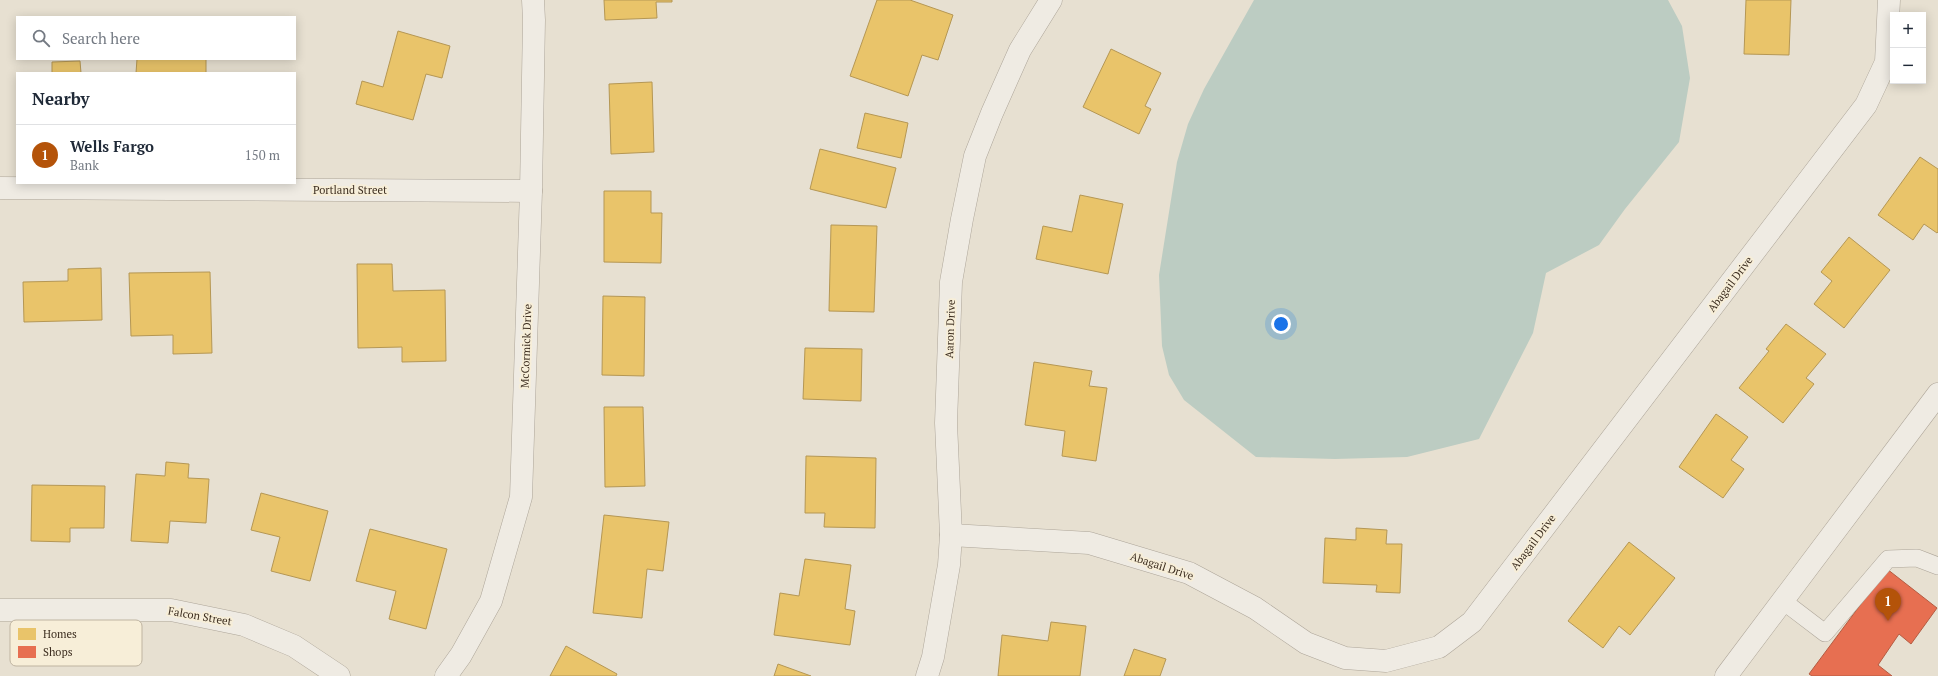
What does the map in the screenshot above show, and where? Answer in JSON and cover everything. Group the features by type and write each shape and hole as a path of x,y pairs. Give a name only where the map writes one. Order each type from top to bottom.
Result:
{"street":[{"name":"McCormick Drive","path":"446,676 461,655 491,601 521,497 531,191 534,20 533,0"},
{"name":"Aaron Drive","path":"927,676 933,658 949,565 951,535 946,423 951,282 962,219 975,156 992,113 1020,50 1051,0"},
{"name":"Abagail Drive","path":"951,535 1089,543 1189,574 1255,608 1306,643 1345,658 1386,661 1439,646 1472,622 1866,105 1886,62 1889,0"},
{"name":"Portland Street","path":"0,188 531,191"},
{"path":"1726,676 1938,394"},
{"name":"Falcon Street","path":"0,610 171,610 244,625 294,646 339,676"}],"lane":[{"path":"1783,601 1825,633 1888,559 1917,558 1938,566"}],"shaded area":[{"path":"1254,0 1668,0 1682,26 1690,78 1679,142 1625,209 1599,245 1546,273 1533,333 1479,439 1407,457 1335,459 1256,457 1184,400 1169,375 1162,346 1159,275 1177,162 1188,124 1204,89"}],"building: Homes":[{"path":"604,0 672,0 672,2 656,2 657,18 605,20"},
{"path":"877,0 910,0 953,15 938,60 922,55 908,96 850,76"},
{"path":"1746,0 1791,0 1789,55 1744,54"},
{"path":"398,31 450,46 442,78 426,74 413,120 356,104 362,81 383,87"},
{"path":"1111,49 1161,73 1145,106 1151,109 1139,134 1083,107"},
{"path":"137,60 206,60 206,72 136,72"},
{"path":"80,61 81,72 52,72 52,62"},
{"path":"652,82 654,152 611,154 609,84"},
{"path":"865,113 908,123 901,158 857,148"},
{"path":"820,149 896,168 886,208 810,189"},
{"path":"1920,157 1938,169 1938,232 1937,233 1924,224 1913,240 1878,215"},
{"path":"604,191 651,191 651,213 662,213 661,263 604,262"},
{"path":"1080,195 1123,204 1108,274 1036,259 1043,226 1072,232"},
{"path":"831,225 877,226 874,312 829,311"},
{"path":"1849,237 1890,270 1844,328 1814,304 1832,281 1821,272"},
{"path":"357,264 392,264 393,291 445,290 446,361 402,362 402,347 358,348"},
{"path":"101,268 102,320 24,322 23,282 68,281 68,269"},
{"path":"210,272 212,353 173,354 173,335 131,336 129,273"},
{"path":"603,296 645,297 644,376 602,375"},
{"path":"1786,324 1826,354 1806,378 1814,384 1783,423 1739,388 1769,351 1766,349"},
{"path":"805,348 862,349 861,401 803,399"},
{"path":"1034,362 1092,371 1089,386 1107,388 1096,461 1062,456 1065,431 1025,425"},
{"path":"604,407 643,407 645,486 605,487"},
{"path":"1716,414 1748,437 1731,460 1744,469 1723,498 1679,467"},
{"path":"806,456 876,458 875,528 824,527 825,513 805,513"},
{"path":"166,462 189,464 188,478 209,479 206,523 170,521 168,543 131,541 136,474 165,476"},
{"path":"32,485 105,486 104,528 70,528 70,542 31,541"},
{"path":"261,493 328,511 310,581 271,571 280,537 251,530"},
{"path":"604,515 669,522 663,571 647,569 642,618 593,613"},
{"path":"1356,528 1387,530 1386,544 1402,544 1400,593 1376,592 1377,585 1323,583 1325,538 1356,540"},
{"path":"370,529 447,549 426,629 389,619 396,591 356,581"},
{"path":"1629,542 1675,578 1630,635 1619,626 1603,648 1568,621"},
{"path":"805,559 851,565 845,609 855,611 850,645 774,635 780,593 799,596"},
{"path":"1051,622 1086,626 1080,676 998,676 1002,635 1048,641"},
{"path":"566,646 617,674 616,676 550,676"},
{"path":"1134,649 1166,659 1160,676 1124,676"},
{"path":"778,664 811,676 774,676"}],"building: Shops":[{"path":"1887,569 1937,608 1911,644 1899,634 1878,665 1892,676 1812,676 1809,674"}],"place":[{"name":"Wells Fargo","path":"1888,621"}]}
